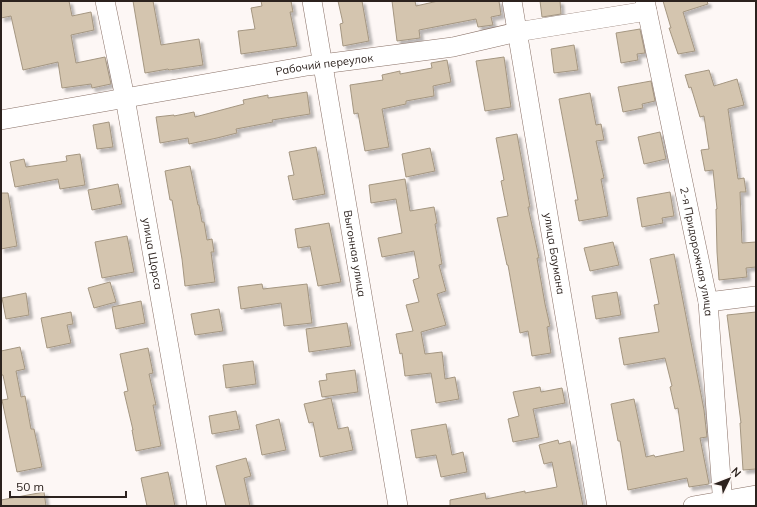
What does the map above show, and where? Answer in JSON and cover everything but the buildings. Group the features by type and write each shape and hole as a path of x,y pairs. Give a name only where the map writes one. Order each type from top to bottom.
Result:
{"street":[{"name":"улица Щорса","path":"105,1 125,98 197,506"},
{"name":"Выгонная улица","path":"312,1 398,506"},
{"name":"улица Баумана","path":"512,1 596,506"},
{"name":"Рабочий переулок","path":"1,120 307,66 324,65 453,47 517,32 646,6"},
{"name":"2-я Придорожная улица","path":"646,6 708,302 723,503"},
{"path":"708,302 756,296"},
{"path":"693,506 723,503 756,495"}]}
